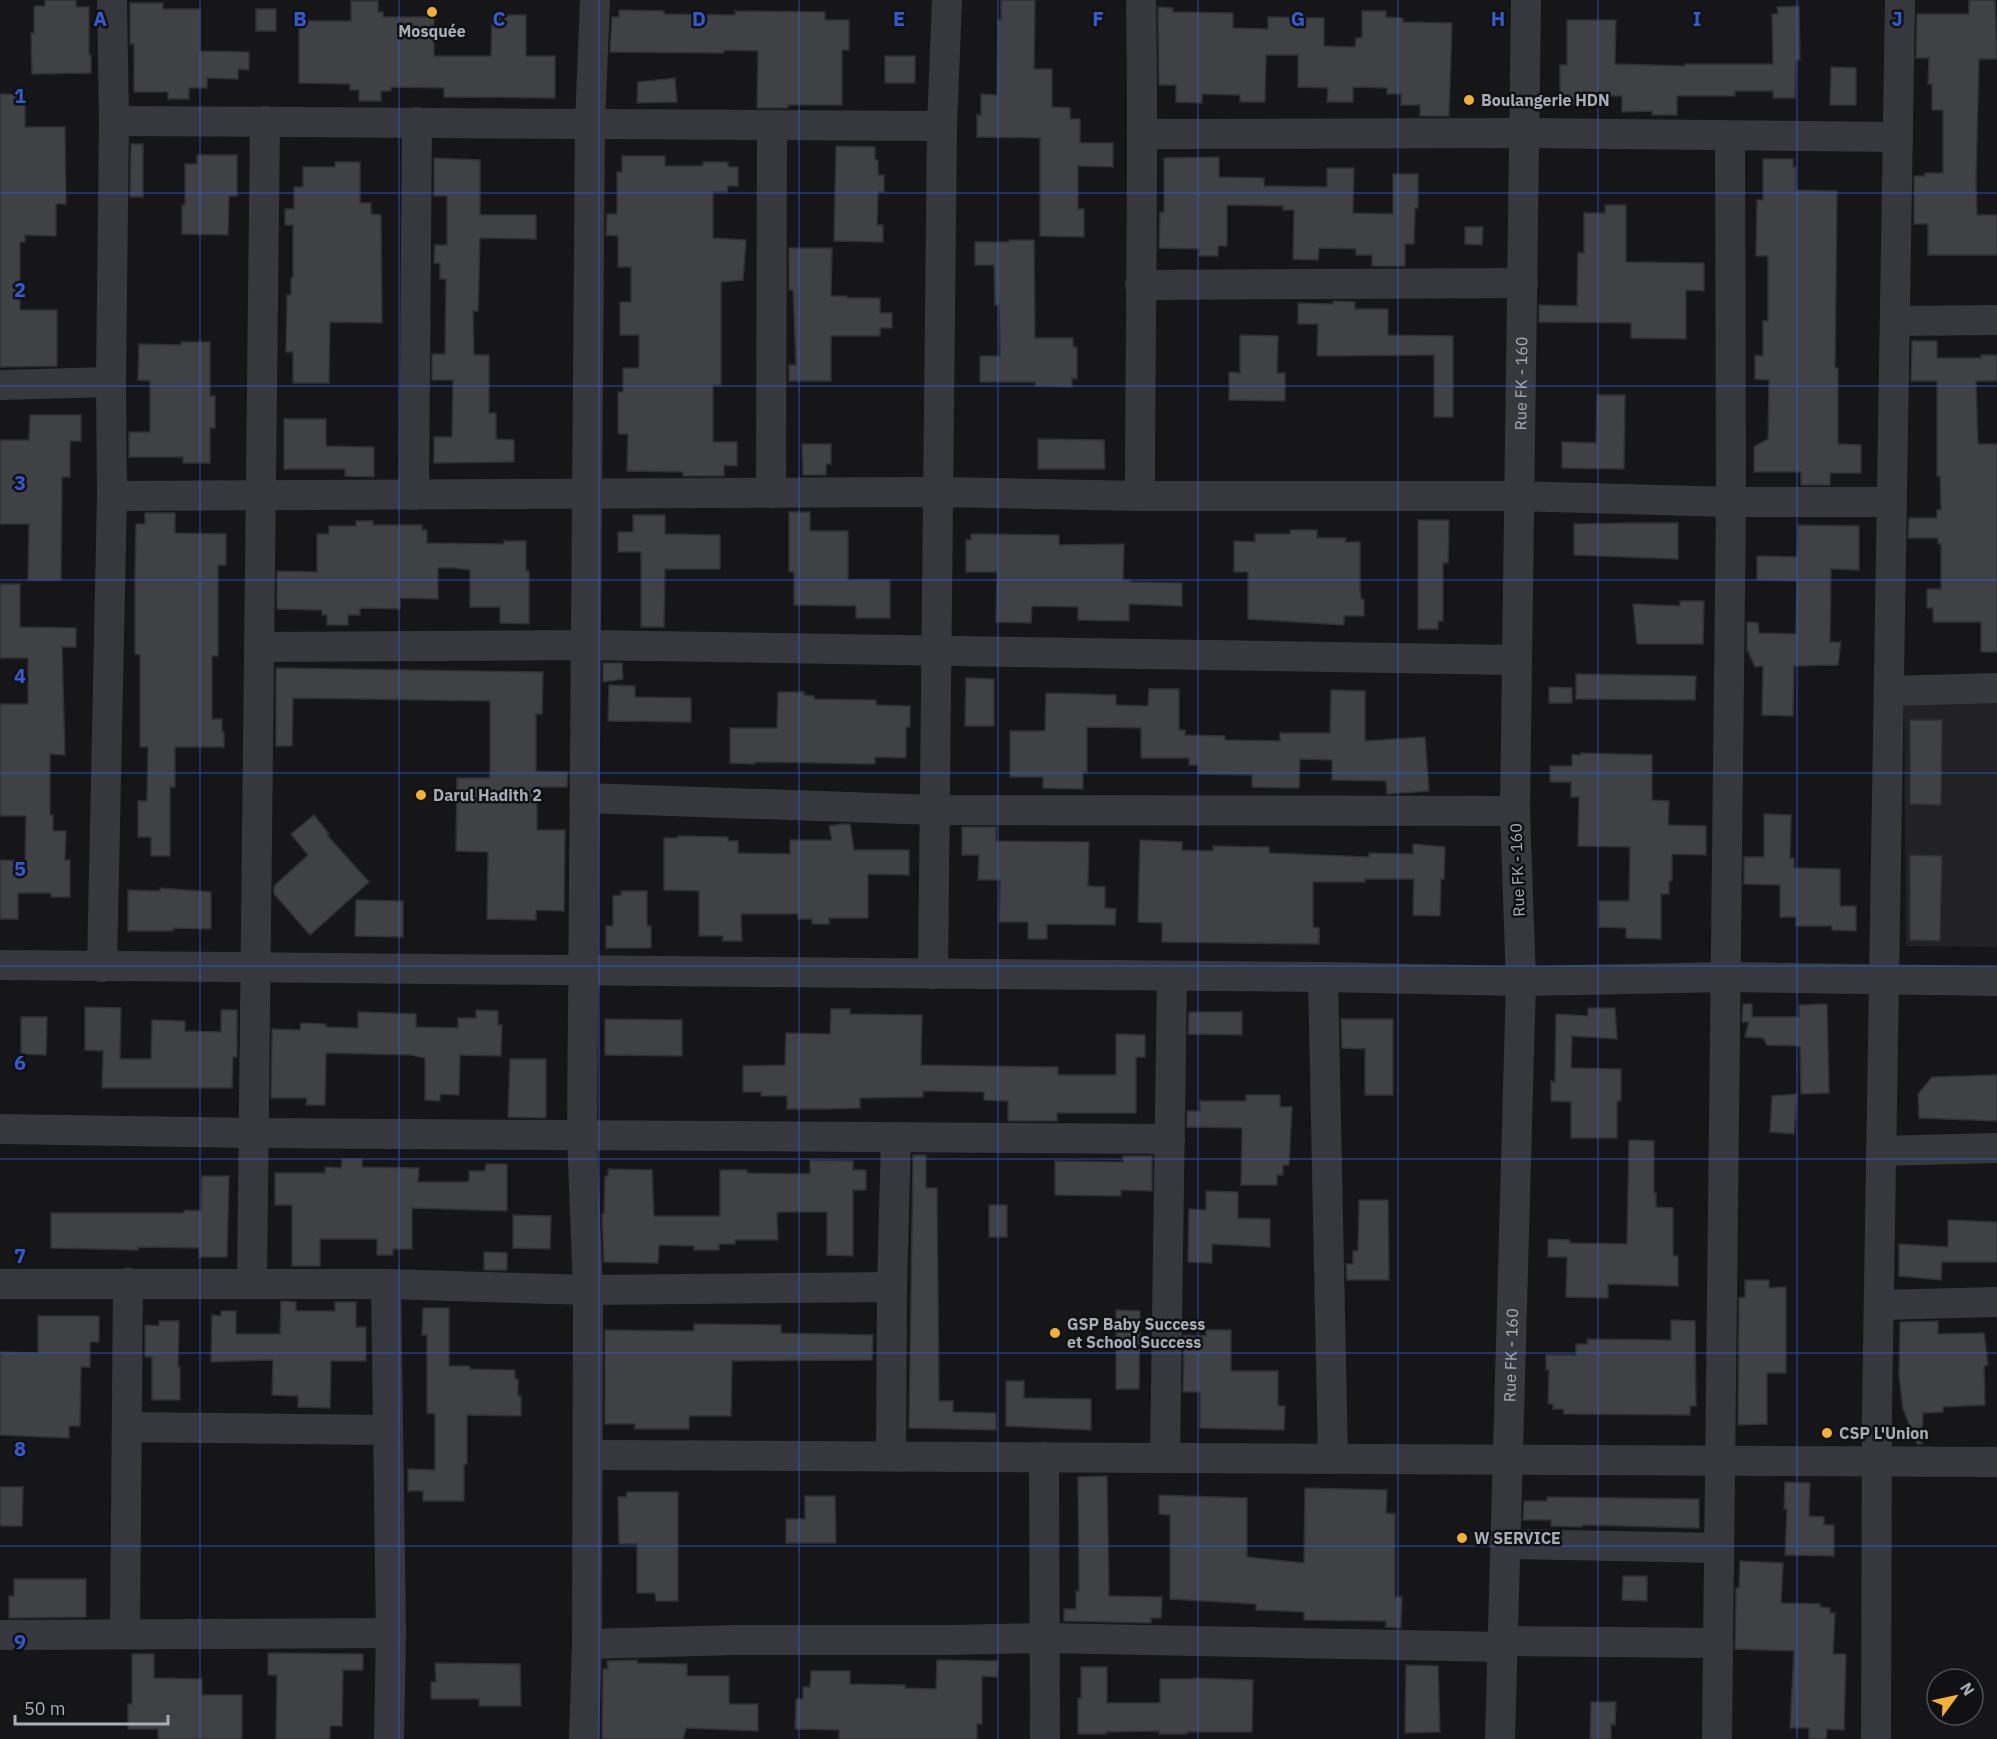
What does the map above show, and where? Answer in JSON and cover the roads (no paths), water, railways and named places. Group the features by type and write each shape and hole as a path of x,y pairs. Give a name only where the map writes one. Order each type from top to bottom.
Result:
{"street":[{"path":"102,967 112,496 114,121 112,0"},
{"path":"584,1739 587,1644 588,1290 582,1135 583,971 590,124 595,0"},
{"path":"933,974 942,126 947,0"},
{"path":"1140,496 1140,285 1144,134 1141,0"},
{"name":"Rue FK - 160","path":"1500,1739 1521,981 1515,811 1526,0"},
{"path":"1876,1739 1876,1462 1900,0"},
{"path":"114,121 942,126"},
{"path":"252,1283 265,121"},
{"path":"414,495 417,122"},
{"path":"771,493 772,125"},
{"path":"1144,134 1898,137"},
{"path":"1717,1739 1731,501 1730,136"},
{"path":"1140,285 1523,283"},
{"path":"1895,321 1997,320"},
{"path":"0,385 111,382"},
{"path":"112,496 938,492 1140,496 1519,496 1892,502"},
{"path":"260,647 586,645 1516,660"},
{"path":"1889,691 1997,688"},
{"path":"585,798 934,810 1515,811"},
{"path":"0,965 1323,977 1521,981 1726,977 1997,981"},
{"path":"1165,1458 1172,976"},
{"path":"1323,977 1333,1459"},
{"path":"0,1129 255,1133 1170,1138"},
{"path":"891,1456 896,1137"},
{"path":"1881,1151 1997,1148"},
{"path":"125,1635 128,1283"},
{"path":"0,1284 386,1284 588,1290 892,1287"},
{"path":"386,1284 391,1633 389,1739"},
{"path":"1879,1305 1997,1302"},
{"path":"128,1427 388,1430"},
{"path":"588,1455 1997,1462"},
{"path":"1044,1457 1045,1739"},
{"path":"1505,1544 1718,1548"},
{"path":"0,1635 391,1633"},
{"path":"587,1644 736,1640 1045,1638 1502,1644 1718,1643"}],"place":[{"name":"Mosquée","path":"432,12"},
{"name":"Boulangerie HDN","path":"1469,100"},
{"name":"Darul Hadith 2","path":"421,795"},
{"name":"GSP Baby Success et School Success","path":"1055,1333"},
{"name":"CSP L'Union","path":"1827,1433"},
{"name":"W SERVICE","path":"1462,1538"}]}
